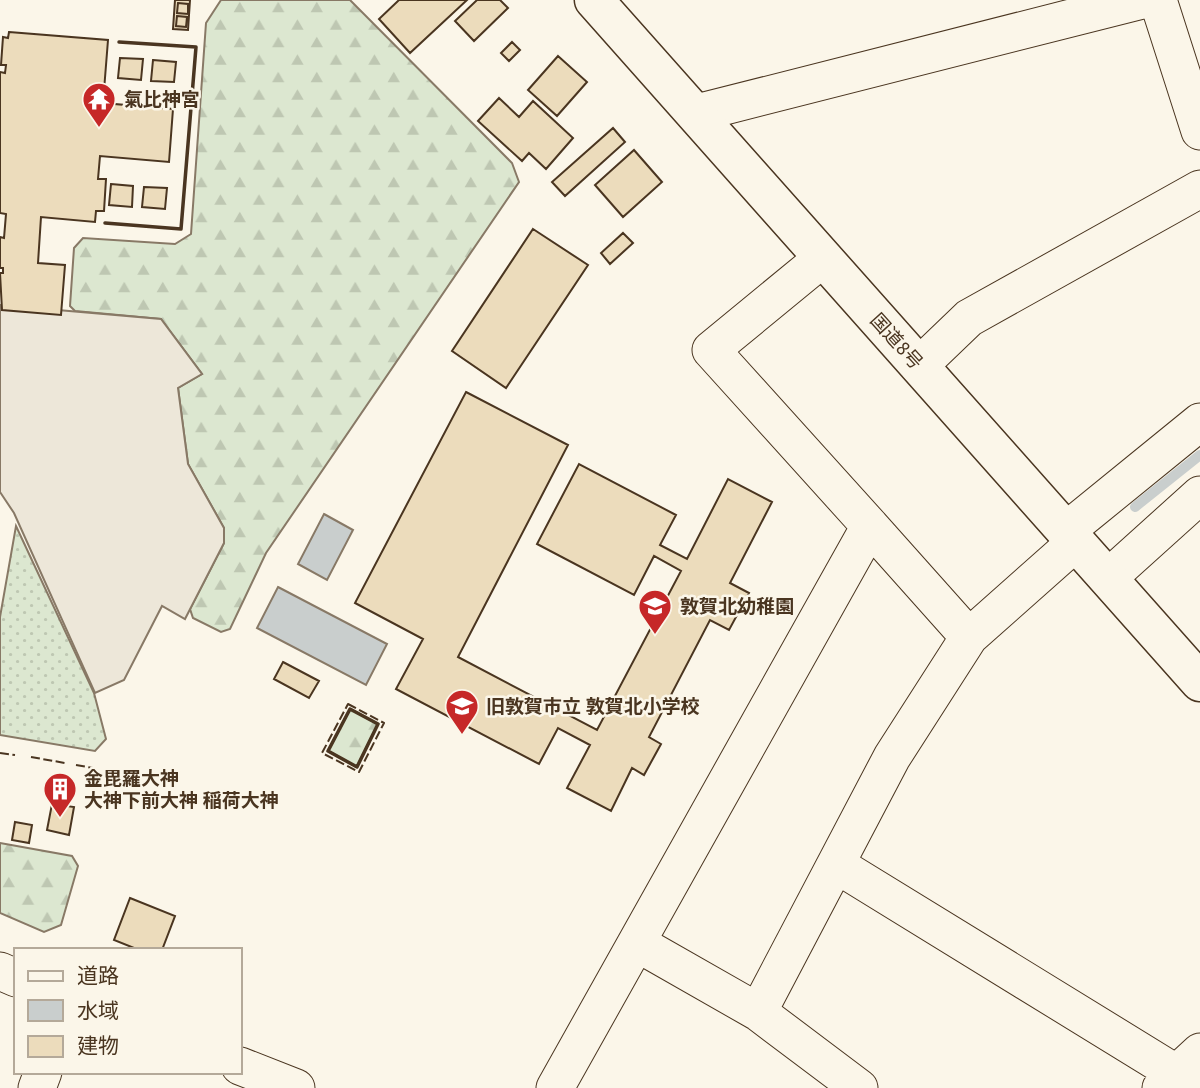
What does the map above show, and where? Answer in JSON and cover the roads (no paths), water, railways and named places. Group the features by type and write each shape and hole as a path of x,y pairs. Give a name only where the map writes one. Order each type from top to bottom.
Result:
{"highway":[{"name":"国道8号","path":"594,0 1200,682"}],"street":[{"path":"697,113 1142,0"},
{"path":"1158,0 1200,131"},
{"path":"919,366 969,318 1200,189"},
{"path":"823,258 711,350 969,637"},
{"path":"758,1012 892,757 969,637 1071,537 1200,422"},
{"path":"1108,578 1200,495"},
{"path":"555,1088 870,526"},
{"path":"837,865 1182,1076"},
{"path":"638,943 758,1012 859,1088"},
{"path":"242,1067 296,1088"}],"water":[{"path":"324,514 353,530 327,580 298,564"},
{"path":"278,587 387,644 366,685 257,628"}],"waterway":[{"path":"1135,507 1200,455"}],"place":[{"name":"氣比神宮","path":"99,129"},
{"name":"敦賀北幼稚園","path":"655,636"},
{"name":"旧敦賀市立 敦賀北小学校","path":"462,736"},
{"name":"金毘羅大神 大神下前大神 稲荷大神","path":"60,819"}]}
